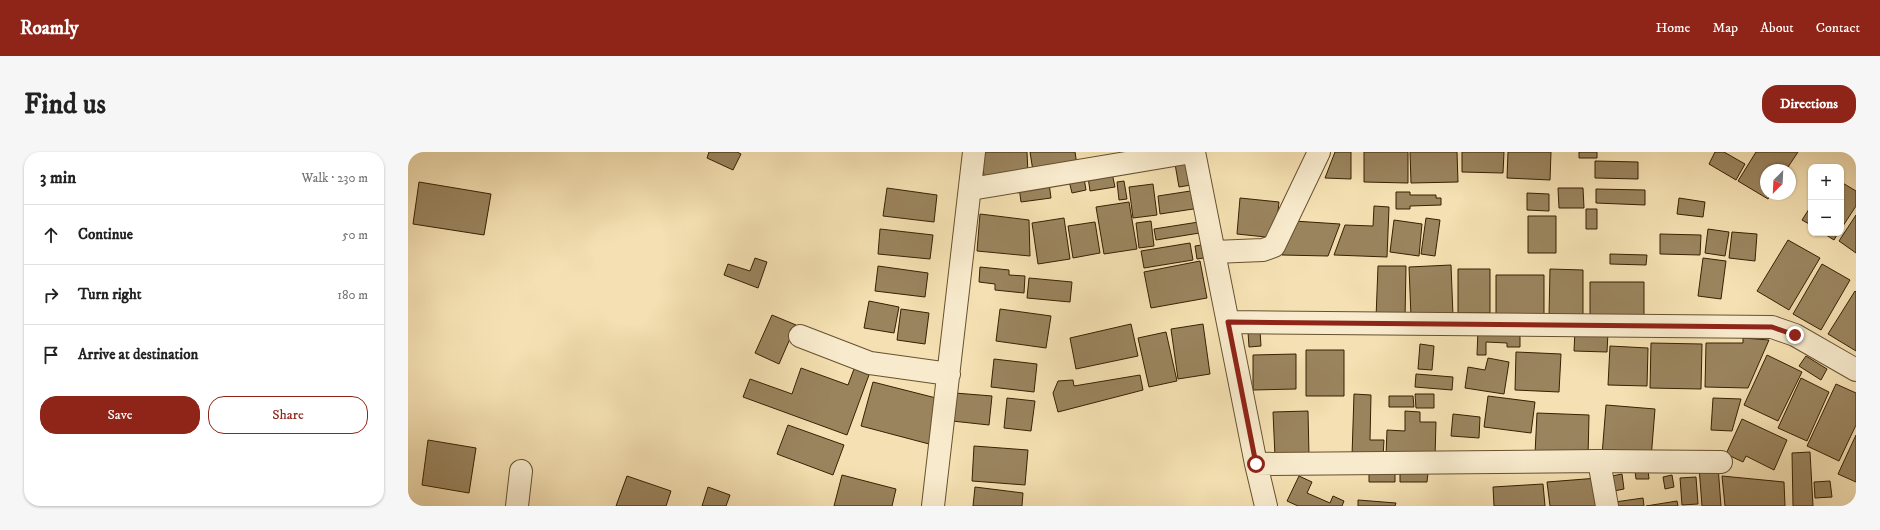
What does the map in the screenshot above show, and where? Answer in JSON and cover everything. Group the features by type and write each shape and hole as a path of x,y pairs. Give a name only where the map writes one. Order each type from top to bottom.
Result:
{"street":[{"path":"933,506 971,189 974,152"},
{"path":"971,189 1193,152 1256,464 1266,506"},
{"path":"1214,252 1263,250 1274,246 1319,152"},
{"path":"1228,322 1772,327 1795,335 1856,370"},
{"path":"800,336 870,363 949,374"},
{"path":"1256,464 1599,461 1721,462"},
{"path":"1599,461 1607,506"},
{"path":"517,506 520,471"}],"building":[{"path":"709,152 737,152 741,154 733,170 707,158"},
{"path":"985,152 1027,152 1028,174 985,182 983,169"},
{"path":"1030,152 1075,152 1077,165 1033,171"},
{"path":"1335,152 1351,152 1351,179 1325,178"},
{"path":"1364,152 1408,152 1408,183 1364,182"},
{"path":"1410,152 1457,152 1458,182 1411,183"},
{"path":"1462,152 1504,152 1503,173 1462,172"},
{"path":"1508,152 1551,152 1550,180 1507,178"},
{"path":"1579,152 1597,152 1597,158 1579,158"},
{"path":"1715,152 1724,152 1745,164 1736,180 1709,164"},
{"path":"1756,152 1798,152 1790,164 1760,164 1760,194 1738,181"},
{"path":"1193,161 1197,184 1179,187 1175,164"},
{"path":"1595,161 1638,162 1638,179 1595,178"},
{"path":"1112,173 1115,187 1090,191 1088,177"},
{"path":"1084,178 1086,190 1072,193 1069,181"},
{"path":"1124,181 1127,199 1119,200 1117,182"},
{"path":"419,182 491,194 484,235 413,224"},
{"path":"1049,183 1051,198 1021,202 1019,187"},
{"path":"1153,184 1157,215 1133,218 1129,187"},
{"path":"1844,184 1856,191 1856,206 1844,224"},
{"path":"887,188 937,195 934,222 883,216"},
{"path":"1558,188 1583,188 1584,208 1559,208"},
{"path":"1596,189 1645,190 1645,205 1596,203"},
{"path":"1197,190 1200,208 1160,214 1158,196"},
{"path":"1396,192 1410,192 1410,195 1436,195 1436,198 1441,198 1441,205 1410,206 1410,209 1396,209"},
{"path":"1527,193 1549,194 1549,211 1527,210"},
{"path":"1240,198 1279,202 1275,238 1237,234"},
{"path":"1679,198 1705,202 1703,217 1677,214"},
{"path":"1129,202 1137,249 1104,254 1096,207"},
{"path":"1374,206 1389,207 1387,257 1334,255 1345,225 1373,226"},
{"path":"1586,209 1597,209 1597,229 1586,229"},
{"path":"1808,211 1808,223 1802,220"},
{"path":"980,214 1029,220 1030,256 977,251"},
{"path":"1856,215 1856,253 1839,241 1842,236 1844,236 1844,233"},
{"path":"1528,216 1556,216 1556,253 1528,253"},
{"path":"1064,218 1070,259 1038,264 1032,223"},
{"path":"1426,218 1440,220 1435,256 1421,254"},
{"path":"1394,220 1422,224 1419,256 1390,252"},
{"path":"1151,221 1154,246 1139,248 1136,223"},
{"path":"1205,221 1206,232 1156,240 1154,229"},
{"path":"1294,221 1340,224 1328,256 1282,255"},
{"path":"1095,222 1100,253 1073,258 1068,226"},
{"path":"880,229 933,235 930,259 878,254"},
{"path":"1708,229 1729,232 1725,256 1705,253"},
{"path":"1732,232 1757,234 1755,261 1729,258"},
{"path":"1660,234 1701,235 1700,255 1660,254"},
{"path":"1828,236 1836,236 1834,240"},
{"path":"1788,240 1820,258 1789,310 1757,291"},
{"path":"1190,243 1193,260 1144,268 1141,251"},
{"path":"1208,244 1210,257 1197,259 1195,246"},
{"path":"1610,254 1647,255 1646,265 1610,264"},
{"path":"755,258 767,262 758,288 724,275 728,264 750,271"},
{"path":"1703,258 1726,261 1721,299 1698,296"},
{"path":"1200,261 1207,298 1151,308 1144,272"},
{"path":"1822,264 1850,280 1821,330 1793,314"},
{"path":"1451,265 1453,316 1411,317 1409,267"},
{"path":"878,266 928,273 925,297 875,291"},
{"path":"1378,266 1406,266 1405,319 1376,318"},
{"path":"980,267 1009,270 1009,275 1025,276 1024,293 995,290 995,284 979,282"},
{"path":"1458,269 1490,269 1490,313 1458,313"},
{"path":"1550,269 1583,270 1583,317 1549,316"},
{"path":"1496,275 1544,275 1544,318 1496,317"},
{"path":"1029,278 1072,282 1070,302 1027,298"},
{"path":"1590,282 1644,282 1644,317 1590,316"},
{"path":"1855,291 1856,292 1856,351 1828,334"},
{"path":"869,301 899,307 894,333 864,328"},
{"path":"901,309 929,313 925,344 897,340"},
{"path":"1000,309 1051,316 1046,348 996,341"},
{"path":"772,315 796,325 779,364 755,353"},
{"path":"1131,324 1138,356 1076,369 1070,338"},
{"path":"1203,324 1210,374 1178,379 1171,329"},
{"path":"1478,330 1520,332 1520,347 1507,347 1507,343 1486,342 1486,355 1477,355"},
{"path":"1575,330 1608,332 1607,352 1574,351"},
{"path":"1260,331 1261,346 1249,347 1248,332"},
{"path":"1166,332 1177,381 1149,387 1138,338"},
{"path":"1743,338 1769,340 1748,388 1705,387 1706,343 1743,343"},
{"path":"1651,343 1702,344 1701,389 1650,388"},
{"path":"1420,344 1434,346 1432,370 1418,369"},
{"path":"1610,346 1648,348 1647,386 1608,385"},
{"path":"1306,350 1344,350 1344,396 1306,396"},
{"path":"1516,352 1561,354 1559,392 1515,390"},
{"path":"1296,354 1296,389 1253,390 1253,355"},
{"path":"1767,355 1802,372 1778,421 1744,405"},
{"path":"1806,356 1827,369 1821,380 1799,366"},
{"path":"1488,358 1509,362 1504,394 1465,388 1468,367 1485,370"},
{"path":"994,359 1037,364 1034,392 991,387"},
{"path":"801,368 848,385 854,369 869,375 847,435 743,397 750,379 792,394"},
{"path":"1416,374 1453,377 1452,390 1415,387"},
{"path":"1140,375 1143,390 1058,412 1053,393 1058,381 1073,380 1074,386"},
{"path":"1801,378 1829,392 1807,441 1778,428"},
{"path":"873,382 940,399 929,444 861,426"},
{"path":"1836,384 1856,393 1856,425 1839,461 1807,446"},
{"path":"955,393 992,396 989,425 952,421"},
{"path":"1354,394 1371,395 1370,440 1384,440 1383,457 1352,456"},
{"path":"1415,394 1434,394 1434,408 1416,408"},
{"path":"1389,396 1413,396 1414,407 1389,407"},
{"path":"1488,396 1535,402 1531,433 1484,427"},
{"path":"1007,398 1035,401 1031,431 1004,428"},
{"path":"1713,398 1741,399 1732,431 1711,430"},
{"path":"1606,405 1655,409 1651,459 1602,455"},
{"path":"1308,411 1309,456 1275,457 1273,412"},
{"path":"1405,411 1420,412 1420,422 1436,422 1435,457 1386,455 1387,430 1405,431"},
{"path":"1537,413 1589,415 1588,457 1535,454"},
{"path":"1453,414 1480,417 1479,438 1451,436"},
{"path":"1742,419 1787,440 1774,470 1746,456 1743,462 1726,454"},
{"path":"788,425 844,445 833,475 777,454"},
{"path":"1856,435 1856,482 1838,474"},
{"path":"428,440 476,448 469,493 422,485"},
{"path":"974,446 1028,450 1025,485 972,481"},
{"path":"1810,452 1813,506 1793,506 1792,453"},
{"path":"1400,465 1428,473 1427,482 1400,482"},
{"path":"1718,466 1721,506 1702,506 1699,467"},
{"path":"1369,469 1395,470 1395,482 1369,482"},
{"path":"1648,470 1649,479 1636,479 1635,471"},
{"path":"1622,474 1624,489 1614,491 1612,476"},
{"path":"842,475 896,489 892,506 834,506"},
{"path":"1672,475 1674,487 1665,489 1663,477"},
{"path":"627,476 671,491 666,506 616,506"},
{"path":"1299,476 1312,482 1307,493 1330,503 1333,496 1344,501 1342,506 1298,506 1287,501"},
{"path":"1722,476 1784,482 1785,506 1725,506"},
{"path":"1696,477 1698,504 1682,505 1680,478"},
{"path":"1598,478 1600,506 1550,506 1547,482"},
{"path":"1830,481 1832,497 1815,498 1814,482"},
{"path":"1543,484 1545,506 1494,506 1493,487"},
{"path":"708,487 730,495 726,506 702,506"},
{"path":"975,487 1023,493 1022,506 973,506"},
{"path":"1643,498 1644,506 1616,506 1615,502"},
{"path":"1358,500 1396,503 1395,506 1358,506"},
{"path":"1677,501 1678,506 1646,506"}],"route":[{"path":"1256,464 1228,322 1772,327 1795,335"}]}
